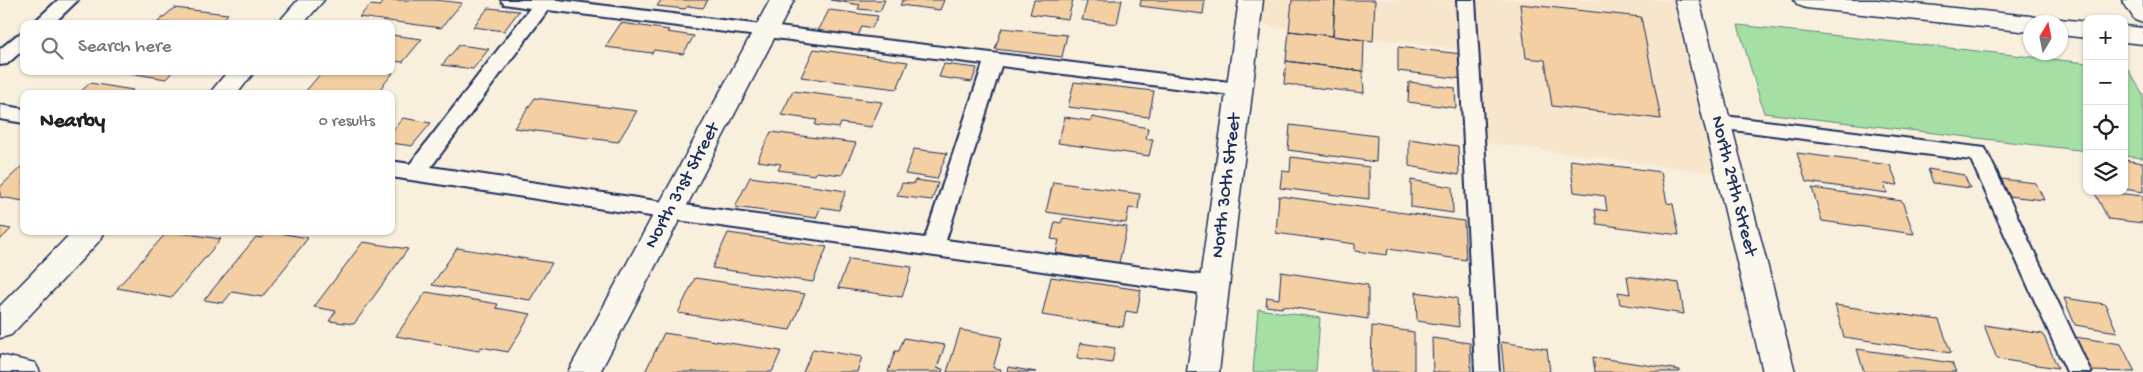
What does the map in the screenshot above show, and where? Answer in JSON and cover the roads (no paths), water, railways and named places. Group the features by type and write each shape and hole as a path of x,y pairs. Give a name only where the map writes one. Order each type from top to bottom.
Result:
{"street":[{"path":"293,20 312,0"},
{"name":"North 31st Street","path":"584,372 782,0"},
{"name":"North 30th Street","path":"1203,372 1251,0"},
{"name":"North 29th Street","path":"1687,0 1780,372"},
{"path":"1806,0 1910,6 2023,23"},
{"path":"2134,0 2143,15"},
{"path":"2068,28 2083,30"},
{"path":"2128,34 2143,36"},
{"path":"226,90 239,75"},
{"path":"0,326 87,235"},
{"path":"0,368 24,372"}],"lane":[{"path":"47,20 70,0"},
{"path":"510,0 1239,89"},
{"path":"1466,0 1487,372"},
{"path":"415,173 542,4"},
{"path":"0,59 20,42"},
{"path":"933,247 994,59"},
{"path":"0,112 20,115"},
{"path":"1716,122 1978,153 2079,372"},
{"path":"395,170 670,211 1214,286"}]}
